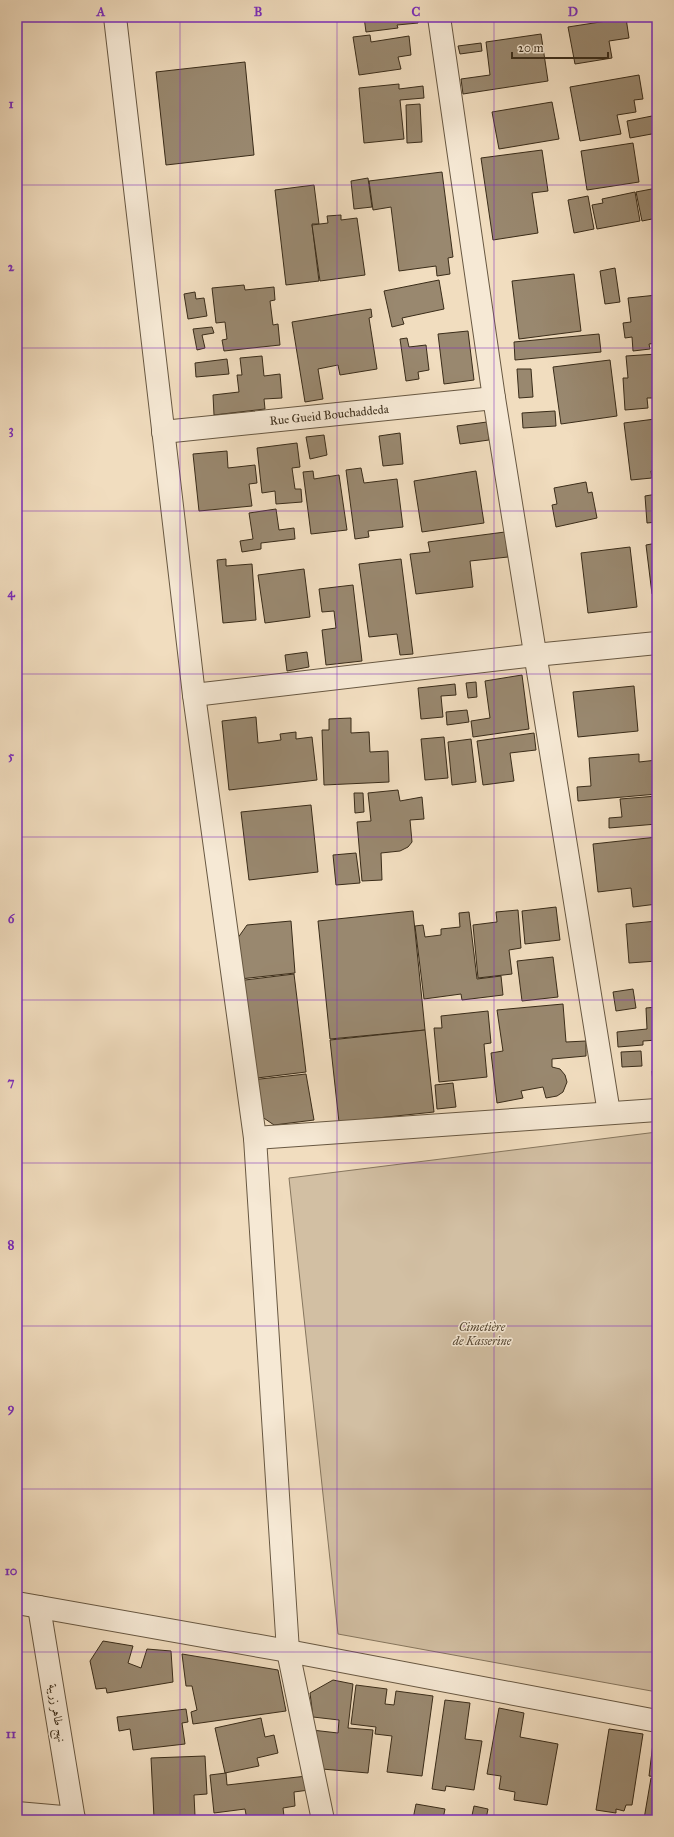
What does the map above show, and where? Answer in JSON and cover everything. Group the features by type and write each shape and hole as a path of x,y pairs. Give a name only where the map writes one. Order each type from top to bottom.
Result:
{"street":[{"path":"115,17 194,695 255,1138 288,1651 323,1820"},
{"path":"439,17 494,398 608,1113"},
{"name":"Rue Gueid Bouchaddeda","path":"163,432 494,398"},
{"path":"194,695 535,655 657,643"},
{"path":"255,1138 657,1110"},
{"path":"17,1603 288,1651 657,1721"},
{"name":"نهج طاهر زريبة","path":"39,1606 74,1819"},
{"path":"17,1814 74,1819"}],"green space":[{"name":"Cimetière de Kasserine","path":"657,1132 657,1692 338,1634 289,1178"}],"building":[{"path":"364,17 418,17 418,23 397,25 398,28 366,32"},
{"path":"626,18 629,38 609,41 612,58 575,64 568,27"},
{"path":"541,34 548,81 463,94 461,79 490,75 486,42"},
{"path":"370,35 371,42 409,36 411,55 398,57 401,69 359,75 353,37"},
{"path":"481,43 482,51 460,54 458,46"},
{"path":"245,62 254,155 166,165 156,72"},
{"path":"639,75 643,99 634,100 636,112 617,115 621,134 580,141 570,87"},
{"path":"399,84 399,89 423,86 424,98 400,100 404,139 364,143 359,88"},
{"path":"552,102 559,139 499,149 492,112"},
{"path":"420,104 422,142 407,143 406,105"},
{"path":"657,115 657,133 630,138 627,121"},
{"path":"633,143 639,182 587,190 581,151"},
{"path":"542,150 548,191 532,193 538,233 493,240 481,158"},
{"path":"442,172 453,257 448,258 450,274 437,276 436,266 399,271 391,207 373,210 369,181"},
{"path":"368,178 372,207 354,209 351,181"},
{"path":"314,185 319,224 312,224 319,281 286,285 275,190"},
{"path":"657,188 657,218 642,221 636,192"},
{"path":"635,192 640,221 597,229 592,205 603,203 602,199"},
{"path":"588,196 594,229 574,233 568,200"},
{"path":"341,215 341,220 357,218 365,275 320,281 312,225 328,223 327,216"},
{"path":"615,268 620,302 605,304 600,271"},
{"path":"574,274 581,331 519,339 512,281"},
{"path":"439,280 444,309 402,318 404,324 392,327 384,291"},
{"path":"244,285 245,290 274,287 275,300 270,301 273,325 278,324 280,345 224,351 222,340 227,339 225,322 216,323 212,288"},
{"path":"195,292 196,299 204,298 207,316 188,319 184,294"},
{"path":"657,295 657,343 649,344 650,349 633,351 632,337 625,338 623,323 631,322 628,298"},
{"path":"371,309 372,317 369,318 377,369 340,375 338,365 318,369 323,399 305,402 292,322"},
{"path":"212,327 214,333 202,335 205,348 197,350 193,329"},
{"path":"468,331 474,380 444,384 438,334"},
{"path":"599,334 601,352 515,360 514,342"},
{"path":"407,338 409,347 426,345 429,370 418,372 419,379 406,381 400,339"},
{"path":"657,354 656,398 647,398 648,408 625,410 623,378 628,378 626,356"},
{"path":"262,356 264,376 280,374 282,398 264,399 265,409 214,415 213,395 239,392 237,375 242,375 240,358"},
{"path":"227,359 229,374 196,377 195,363"},
{"path":"610,360 617,416 561,424 553,367"},
{"path":"517,369 531,369 533,397 519,398"},
{"path":"555,411 556,426 523,428 522,413"},
{"path":"654,412 657,412 657,470 651,471 652,478 631,480 624,423 655,419"},
{"path":"487,422 489,440 460,444 457,426"},
{"path":"400,433 403,464 383,466 379,436"},
{"path":"324,435 327,455 310,459 306,437"},
{"path":"297,443 300,467 292,468 295,489 301,489 302,502 276,504 275,491 262,493 257,448"},
{"path":"227,451 228,468 255,465 257,483 249,484 252,506 199,511 193,454"},
{"path":"361,468 364,483 397,479 403,527 368,531 369,537 355,539 346,470"},
{"path":"313,471 314,479 339,475 347,530 311,534 303,472"},
{"path":"476,471 484,523 422,532 414,481"},
{"path":"586,482 588,493 592,492 597,518 556,527 552,505 557,504 554,488"},
{"path":"657,494 657,522 647,523 645,496"},
{"path":"276,509 279,530 294,528 295,539 261,543 261,549 242,552 240,541 253,539 249,513"},
{"path":"505,532 508,557 470,561 473,587 416,594 410,554 430,552 428,542"},
{"path":"657,543 657,593 652,594 646,545"},
{"path":"630,547 637,607 588,613 581,553"},
{"path":"226,559 226,566 252,564 256,620 223,623 217,560"},
{"path":"401,559 413,654 400,655 397,634 369,637 359,564"},
{"path":"304,569 310,617 265,623 258,575"},
{"path":"353,585 362,661 326,665 322,630 336,628 334,611 322,612 319,589"},
{"path":"307,652 309,667 287,671 285,655"},
{"path":"522,675 529,729 473,737 471,721 490,718 485,681"},
{"path":"476,682 477,697 468,698 466,683"},
{"path":"455,684 456,695 441,696 443,717 421,719 418,688"},
{"path":"634,686 638,731 578,737 573,692"},
{"path":"467,710 469,722 447,725 446,712"},
{"path":"256,717 258,743 281,740 280,734 296,732 296,739 312,737 317,780 229,790 222,721"},
{"path":"351,718 351,733 369,732 370,752 388,751 389,782 324,785 322,730 329,730 329,719"},
{"path":"534,733 536,750 510,753 514,781 483,785 477,741"},
{"path":"444,737 448,778 425,780 421,739"},
{"path":"471,739 476,782 452,785 448,742"},
{"path":"639,754 639,762 657,760 657,794 578,801 577,787 591,786 589,758"},
{"path":"398,790 400,801 422,797 424,819 410,820 412,842 408,847 400,851 381,853 382,880 362,881 357,822 371,821 368,793"},
{"path":"354,793 363,793 364,812 355,813"},
{"path":"657,796 657,824 609,828 609,818 622,817 620,799"},
{"path":"311,805 318,872 249,880 241,812"},
{"path":"657,837 657,904 633,907 631,888 598,892 593,844"},
{"path":"356,853 360,883 336,885 333,855"},
{"path":"556,907 560,940 525,944 522,911"},
{"path":"518,910 521,948 509,950 512,974 478,978 473,925 497,922 496,912"},
{"path":"413,911 425,1030 330,1039 318,921"},
{"path":"469,912 477,979 501,976 503,995 462,1000 461,994 424,999 415,926 423,925 425,937 441,935 441,929 460,927 459,913"},
{"path":"291,921 295,973 240,979 235,942 247,925"},
{"path":"657,921 657,961 629,963 626,924"},
{"path":"553,957 558,997 522,1001 517,961"},
{"path":"294,974 306,1072 249,1079 237,981"},
{"path":"633,989 636,1008 616,1011 613,992"},
{"path":"563,1004 566,1042 586,1041 586,1056 552,1059 552,1067 560,1069 565,1075 567,1082 563,1092 557,1096 546,1098 543,1087 521,1091 523,1098 497,1103 491,1053 503,1051 497,1010"},
{"path":"657,1007 657,1040 643,1041 643,1045 618,1047 617,1032 647,1029 646,1008"},
{"path":"488,1011 491,1043 484,1044 487,1077 439,1082 434,1028 442,1028 441,1016"},
{"path":"425,1030 434,1112 339,1122 330,1040"},
{"path":"641,1051 642,1066 622,1067 621,1052"},
{"path":"652,1071 657,1071 657,1096 654,1096"},
{"path":"306,1074 314,1120 274,1125 255,1112 251,1080"},
{"path":"453,1083 456,1107 437,1109 435,1085"},
{"path":"103,1641 133,1646 128,1663 141,1668 147,1649 171,1651 173,1682 107,1693 106,1688 96,1689 90,1661"},
{"path":"182,1654 278,1670 286,1711 193,1724 191,1712 197,1710 192,1686 186,1686"},
{"path":"333,1680 353,1684 348,1728 373,1730 368,1773 322,1769 312,1730 338,1733 339,1720 313,1717 310,1693"},
{"path":"356,1685 387,1689 385,1704 394,1705 396,1691 433,1696 422,1776 387,1772 392,1736 375,1734 376,1727 351,1724"},
{"path":"445,1700 470,1703 465,1739 482,1741 474,1790 446,1786 445,1791 432,1789"},
{"path":"499,1708 524,1713 520,1737 558,1744 547,1805 514,1800 515,1792 499,1789 501,1776 487,1774"},
{"path":"186,1709 188,1722 182,1723 185,1744 133,1750 130,1729 119,1731 117,1717"},
{"path":"261,1718 265,1737 274,1735 278,1753 257,1758 259,1766 225,1773 215,1728"},
{"path":"609,1729 643,1734 632,1805 626,1805 624,1811 616,1809 616,1813 596,1810"},
{"path":"654,1735 657,1736 657,1777 649,1776"},
{"path":"205,1756 207,1794 194,1795 195,1816 154,1818 151,1758"},
{"path":"226,1773 227,1785 307,1776 309,1790 294,1792 295,1806 283,1808 284,1816 247,1820 245,1809 214,1813 210,1775"},
{"path":"651,1778 657,1779 657,1820 644,1819"},
{"path":"416,1804 445,1809 443,1819 447,1820 407,1820 408,1818 413,1819"},
{"path":"474,1806 488,1809 486,1819 490,1820 471,1820"}]}
